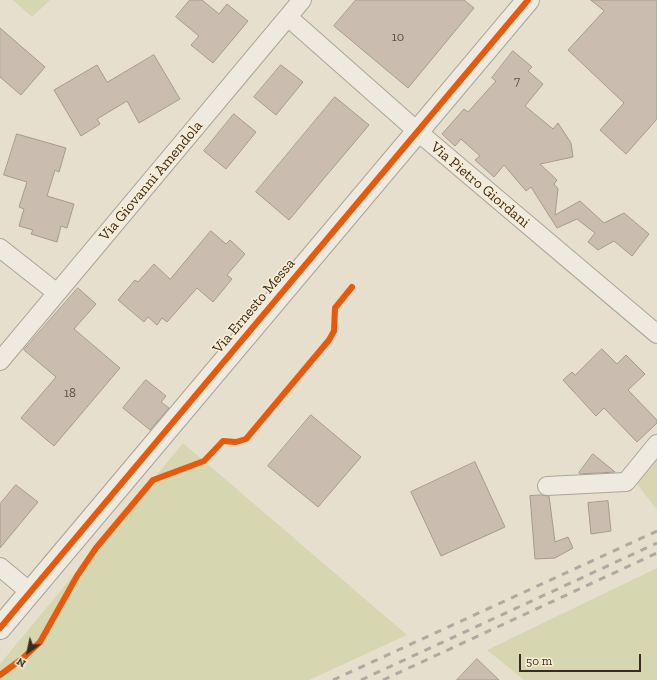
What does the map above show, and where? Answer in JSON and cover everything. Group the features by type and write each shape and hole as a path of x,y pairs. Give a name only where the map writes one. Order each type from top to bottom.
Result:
{"street":[{"name":"Via Giovanni Amendola","path":"0,361 302,0"},
{"name":"Via Ernesto Messa","path":"0,628 528,0"},
{"name":"Via Pietro Giordani","path":"288,17 417,131 657,334"},
{"path":"0,248 57,293"},
{"path":"547,486 626,482 657,444"},
{"path":"0,567 30,592"}],"green space":[{"path":"13,0 50,0 32,17"},
{"path":"183,443 407,635 309,680 0,680 0,664"},
{"path":"657,454 657,510 634,480"},
{"path":"657,568 657,680 524,680 487,650"}],"building":[{"path":"190,0 202,0 219,14 227,4 248,21 213,63 191,45 199,36 176,17"},
{"path":"356,0 464,0 474,8 408,88 334,26"},
{"path":"591,0 657,0 657,119 626,154 600,130 624,103 568,50 604,11"},
{"path":"0,28 45,67 21,95 0,77"},
{"path":"513,51 532,67 528,71 543,84 525,106 553,129 558,123 571,143 573,157 540,164 557,180 554,184 558,189 555,215 580,201 604,223 624,213 649,234 632,256 614,241 598,250 588,242 595,233 577,219 557,228 531,187 526,191 504,165 494,177 475,160 480,156 461,139 455,146 442,134 464,109 468,112 496,81 492,78"},
{"path":"154,55 180,99 139,123 127,101 97,119 100,124 81,136 54,90 97,65 107,82"},
{"path":"281,65 303,82 276,115 254,97"},
{"path":"335,97 369,125 289,220 256,192"},
{"path":"234,114 256,132 226,169 204,151"},
{"path":"17,134 66,148 59,172 55,170 47,196 74,204 67,228 61,226 57,242 31,234 33,230 19,226 24,209 19,207 27,182 4,175"},
{"path":"211,231 226,244 230,240 245,254 227,275 232,279 213,302 197,288 167,322 162,318 157,325 148,317 144,322 118,300 135,280 138,282 154,264 170,279"},
{"path":"78,288 96,304 74,329 120,368 54,446 21,418 56,377 24,350"},
{"path":"602,349 617,364 626,355 645,374 628,390 657,420 657,423 637,442 604,408 596,416 563,380 572,372 575,375"},
{"path":"146,380 166,396 161,402 169,408 150,430 123,408"},
{"path":"311,415 361,457 318,507 268,466"},
{"path":"593,454 615,472 580,474 579,473"},
{"path":"475,462 505,527 441,556 411,492"},
{"path":"16,485 38,502 0,548 0,504"},
{"path":"530,496 549,496 555,542 568,537 573,548 555,558 535,559"},
{"path":"608,501 611,531 591,534 588,503"},
{"path":"477,659 499,680 457,680"}],"railway":[{"path":"333,680 657,531"},
{"path":"361,680 657,543"},
{"path":"383,680 657,553"}],"cycle path":[{"path":"0,628 528,0"},
{"path":"0,675 23,658 40,642 77,576 96,548 153,480 204,461 223,441 236,442 246,439 329,340 334,331 335,308 352,287"}]}
